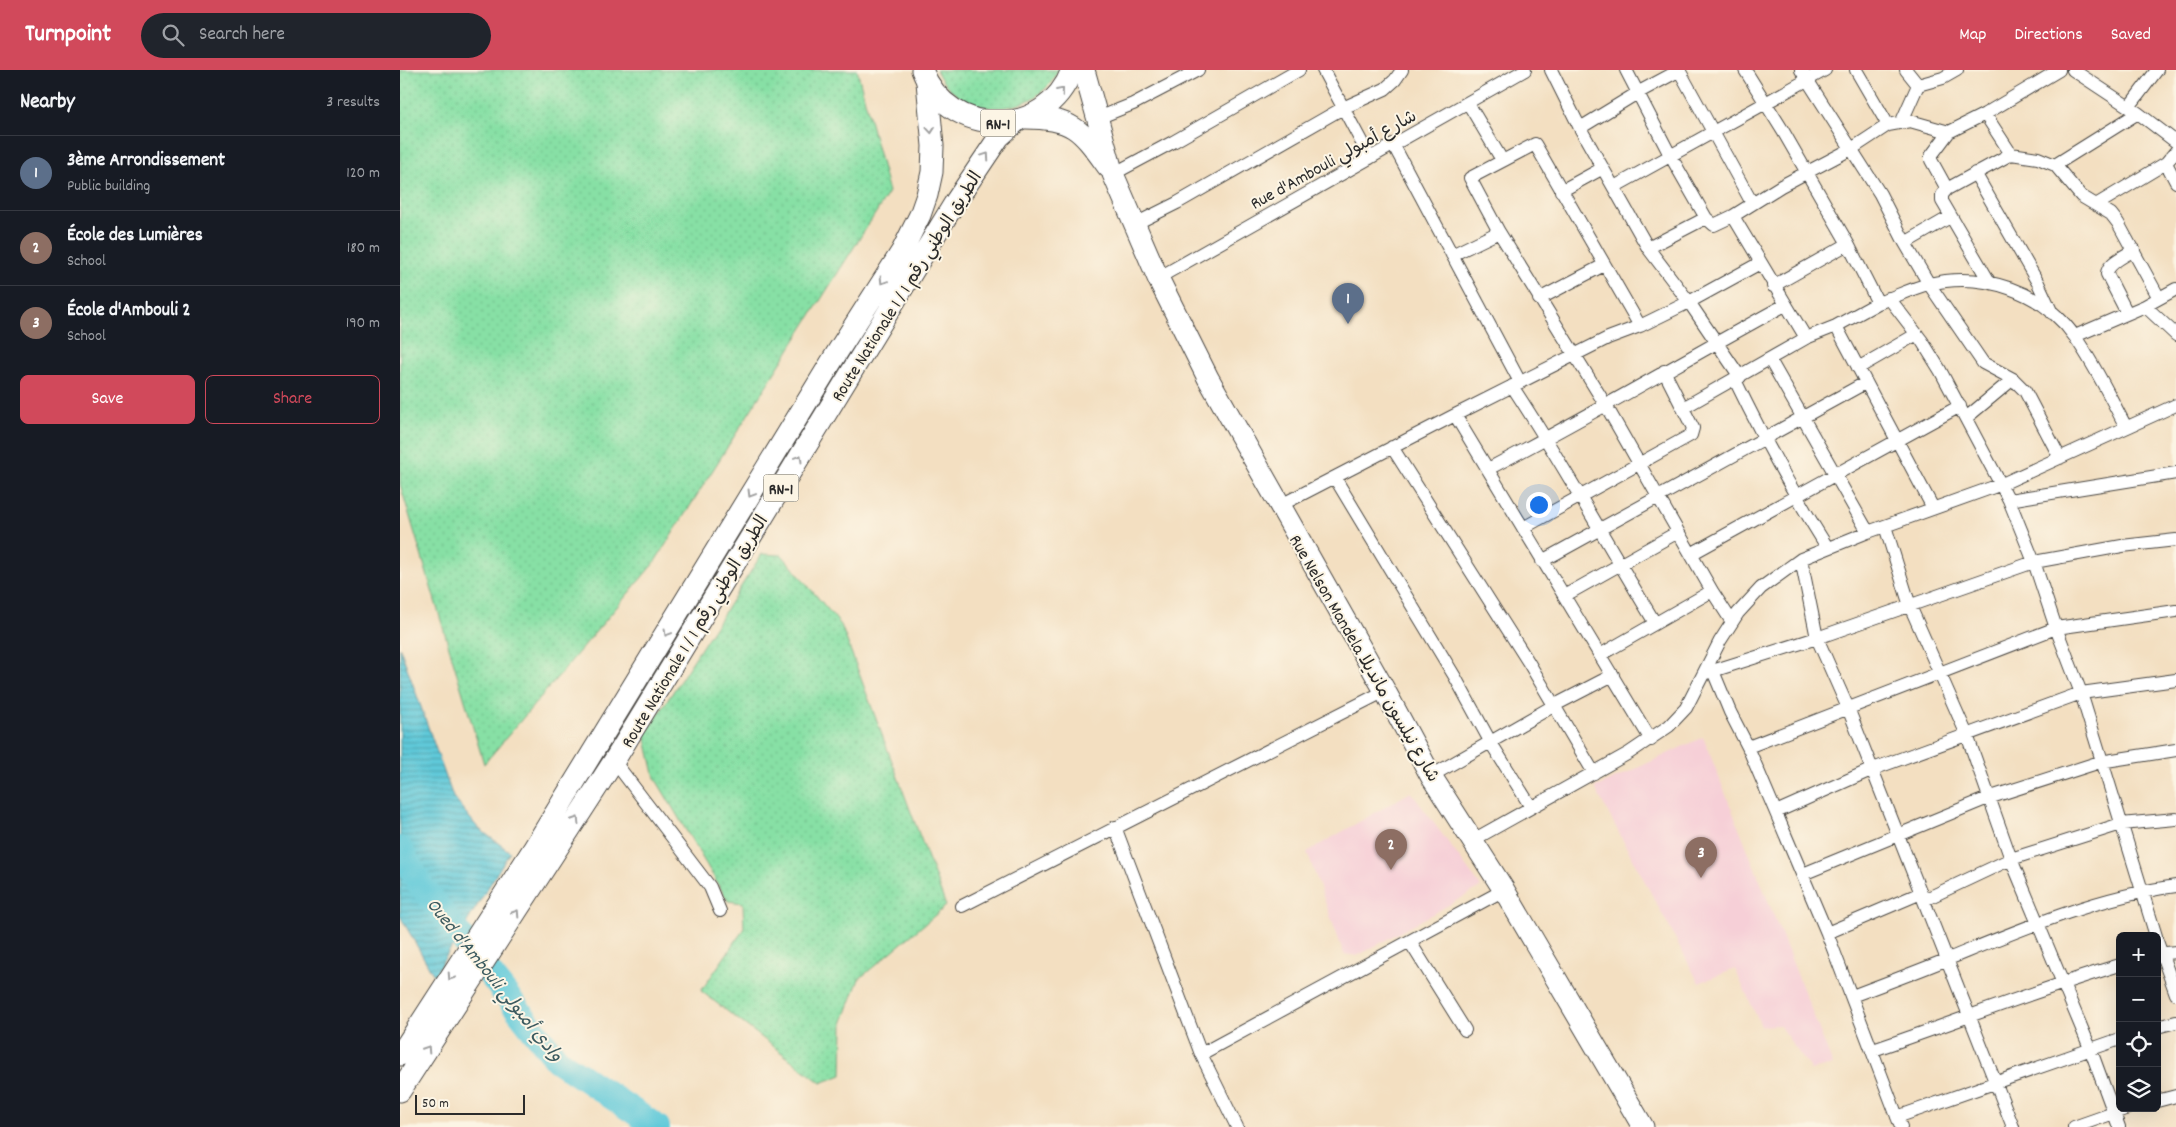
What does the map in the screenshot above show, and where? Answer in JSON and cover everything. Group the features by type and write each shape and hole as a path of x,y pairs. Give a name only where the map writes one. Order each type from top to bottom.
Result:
{"main road":[{"name":"RN-1","path":"925,76 940,98 957,112 976,120 997,123 1022,119 1050,104 1067,84 1072,70"},
{"name":"Rue Nelson Mandela شارع نيلسون مانديلا","path":"1084,70 1113,174 1158,278 1208,378 1431,776 1504,890 1643,1127"},
{"name":"Route Nationale 1 / الطريق الوطني رقم 1","path":"400,1090 542,854 833,359 902,251 920,215 932,172 933,146 925,76"},
{"name":"Rue Nelson Mandela شارع نيلسون مانديلا","path":"1022,119 1050,118 1069,125 1080,132 1113,174"},
{"name":"Route Nationale 1 / الطريق الوطني رقم 1","path":"400,1055 542,854 614,761 954,204 999,137 1022,119"}],"street":[{"path":"1113,174 1299,70"},
{"path":"1323,70 1370,158"},
{"path":"1135,224 1280,145 1343,108 1385,89 1402,70"},
{"name":"Rue d'Ambouli شارع أمبولي","path":"1158,278 1525,70"},
{"path":"1551,70 1580,128 1648,248 1689,302 1737,379 1763,439 1795,496 1827,547"},
{"path":"1626,70 1670,155 1706,218 1714,225 1733,216 1806,172 1853,148 1888,125 1902,121 1921,123 1949,132"},
{"path":"1580,128 1679,70 1752,203"},
{"path":"1745,70 1884,301 1917,334 1940,370 2002,484 2034,562 2056,628 2081,693 2100,762 2155,932"},
{"path":"1614,186 1766,103 1805,75 1825,70"},
{"path":"1856,70 1888,125"},
{"path":"1906,70 1918,85"},
{"path":"1902,121 1918,85 1942,78 1957,70"},
{"path":"1947,189 1931,156 1949,132 1985,114 2059,70"},
{"path":"2074,70 2134,110 2176,142"},
{"path":"2055,165 2134,110 2157,70"},
{"path":"1098,118 1133,104 1194,71"},
{"path":"1805,75 1853,148 1929,284 1983,363 2014,379 2025,391 2060,458"},
{"path":"1468,103 1502,160"},
{"path":"1985,114 2010,154"},
{"path":"1393,144 1452,255 1516,384 1598,529 1655,623"},
{"path":"1640,326 1535,144 1470,178 1499,232 1573,355 1605,404 1638,464 1732,622"},
{"path":"2096,205 2166,163 2176,150"},
{"path":"1990,283 1950,218 1942,201 1942,195 1947,189 2010,154 2038,158 2055,165 2080,196 2111,214 2134,250 2159,298"},
{"path":"2166,163 2176,182"},
{"path":"1561,191 1603,168"},
{"path":"1975,173 2038,283 2052,313"},
{"path":"1733,216 1806,338"},
{"path":"1648,248 1706,218"},
{"path":"1905,243 1950,218"},
{"path":"1452,255 1499,232"},
{"path":"1774,286 1848,244"},
{"path":"2127,313 2108,274 2108,270 2110,266 2134,250"},
{"path":"1279,506 1573,355 1689,302 1760,263"},
{"path":"1539,299 1604,265"},
{"path":"1683,408 1737,379 1806,338 1836,326 1884,301 1929,284 1962,281 1990,283 2018,290 2052,313 2075,336 2126,427"},
{"path":"2075,336 2145,306 2176,290"},
{"path":"1488,469 1785,305"},
{"path":"2145,306 2176,335"},
{"path":"1836,326 1933,508"},
{"path":"1858,368 1917,334"},
{"path":"1770,360 1868,532"},
{"path":"1523,528 1691,434 1693,428 1664,371"},
{"path":"1692,554 1897,439 1963,412 2014,379"},
{"path":"1542,561 1865,383"},
{"path":"1473,840 1651,740 1669,726 1686,708 1708,672 1732,622 1761,588 1801,559 1827,547 2002,484 2176,405"},
{"path":"1455,414 1651,740"},
{"path":"1392,447 1555,705 1594,773"},
{"path":"2009,500 2176,473"},
{"path":"1335,478 1455,677 1491,743 1531,807"},
{"path":"1884,526 1910,606 1967,735 2011,859 2090,1048 2119,1127"},
{"path":"1564,596 1678,532"},
{"path":"1708,672 1817,638 2034,562 2122,546 2176,540"},
{"path":"1801,559 1817,638 1848,708 2013,1127"},
{"path":"1600,655 1712,591"},
{"path":"1748,747 1940,671 2056,628 2176,611"},
{"path":"1708,672 1748,747 1776,812 1852,996 1899,1122 1996,1082 2116,1040"},
{"path":"1431,776 1555,705 1613,675"},
{"path":"1776,812 1872,769 2081,693 2176,680"},
{"path":"962,906 1385,691"},
{"path":"1802,874 1988,798 2100,762 2176,750"},
{"path":"614,761 710,887 720,911"},
{"path":"1827,933 2011,859 2121,824 2176,819"},
{"path":"1115,827 1201,1054 1237,1127"},
{"path":"1852,996 1947,960 2037,922 2142,891 2176,886"},
{"path":"1201,1054 1504,890"},
{"path":"1410,942 1466,1030"},
{"path":"2161,949 2176,952"},
{"path":"2161,954 2176,994"},
{"path":"1873,1050 1970,1017 2062,982 2116,966"},
{"path":"2161,1027 2176,1022"},
{"path":"2161,1100 2176,1096"},
{"path":"2074,1127 2116,1111"}],"shaded area":[{"path":"1703,737 1833,1065 1811,1070 1779,1025 1761,1026 1735,969 1699,983 1595,788"},
{"path":"1411,792 1481,887 1357,956 1344,954 1307,852"}],"green space":[{"path":"400,70 857,70 889,192 654,563 484,764 400,484"},
{"path":"936,70 1059,70 1049,84 1037,95 1025,102 997,108 983,107 957,96 944,83"},
{"path":"762,554 782,555 841,625 946,906 859,979 843,1021 842,1075 821,1083 701,991 744,929 743,903 728,901 655,778 645,735"}],"water":[{"name":"Oued d'Ambouli وادي أمبولي","path":"400,648 453,797 478,828 510,852 434,976 400,916"}],"waterway":[{"name":"Oued d'Ambouli وادي أمبولي","path":"400,849 420,884 557,1060 657,1127"}],"place":[{"name":"3ème Arrondissement","path":"1348,324"},
{"name":"École des Lumières","path":"1391,870"},
{"name":"École d'Ambouli 2","path":"1701,878"}]}
